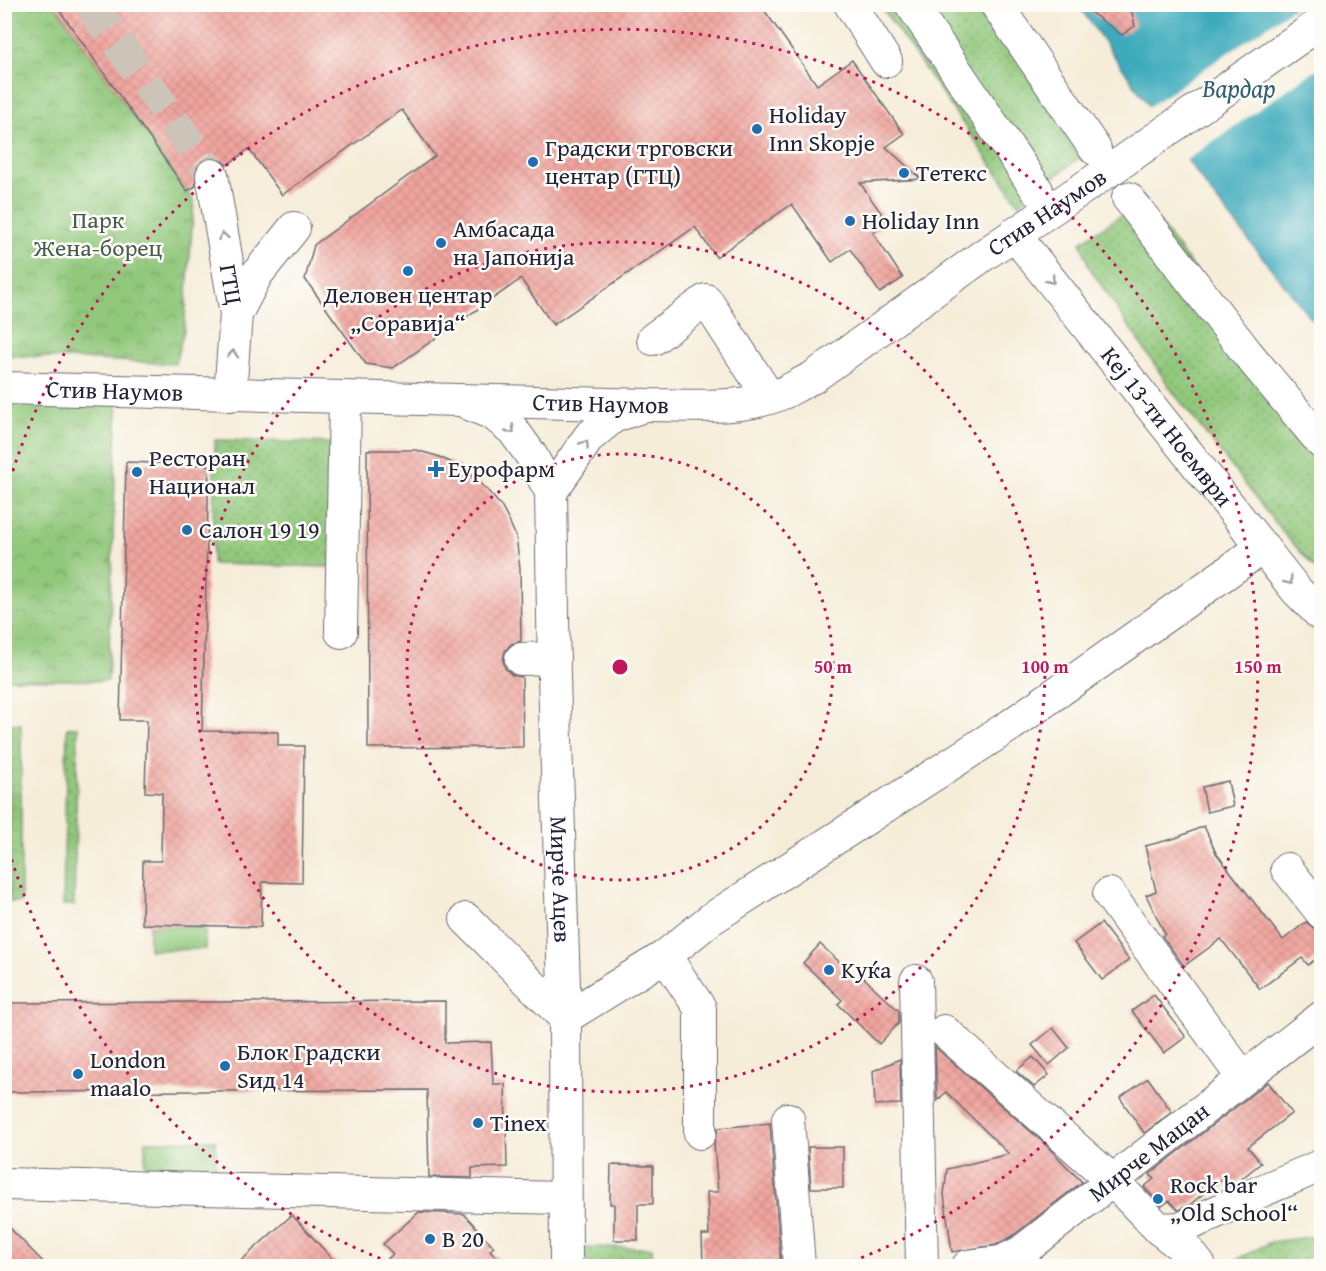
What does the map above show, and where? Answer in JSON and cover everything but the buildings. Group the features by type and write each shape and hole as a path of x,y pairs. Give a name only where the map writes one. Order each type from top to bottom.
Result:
{"street":[{"path":"850,4 886,60"},
{"path":"911,4 1037,190"},
{"path":"996,4 1095,149"},
{"name":"Стив Наумов","path":"4,387 648,405 723,405 784,393 812,378 1014,234 1125,160 1322,22"},
{"name":"ГТЦ","path":"212,175 236,314 230,395"},
{"path":"1128,198 1247,353 1322,443"},
{"path":"236,314 257,274 294,228"},
{"name":"Кеј 13-ти Ноември","path":"1014,234 1298,591 1322,616"},
{"path":"653,339 706,300 769,397"},
{"path":"341,632 345,398"},
{"name":"Мирче Ацев","path":"461,401 493,414 513,430 531,455 550,492 565,1018 566,1266"},
{"path":"550,492 589,437 603,424 613,417 648,405"},
{"path":"466,919 565,1018 665,956 711,919 1011,725 1263,547"},
{"path":"522,668 554,668"},
{"path":"1287,869 1322,913"},
{"path":"1108,894 1243,1078"},
{"path":"665,956 700,1008 700,1133"},
{"path":"915,981 922,1266"},
{"name":"Мирче Мацан","path":"968,1266 1001,1262 1021,1252 1243,1078 1318,1027"},
{"path":"944,1031 1113,1181 1159,1229 1189,1252 1200,1266"},
{"path":"788,1119 799,1266"},
{"path":"1159,1229 1182,1228 1322,1165"},
{"path":"4,1184 564,1198"}],"green space":[{"name":"Парк Жена-борец","path":"4,5 55,5 194,201 184,330 175,364 5,355"},
{"path":"880,5 983,5 1087,152 1019,204"},
{"path":"1142,201 1321,433 1321,574 1285,535 1173,392 1089,267 1081,242"},
{"path":"5,388 118,391 108,681 5,679"},
{"path":"215,440 333,443 330,567 212,564"},
{"path":"10,724 21,724 21,902 10,902"},
{"path":"78,727 74,905 63,905 67,728"},
{"path":"149,926 205,927 205,949 149,950"},
{"path":"216,1140 216,1181 145,1180 145,1141"},
{"path":"1316,1236 1321,1252 1300,1261 1301,1266 1224,1266 1271,1242"},
{"path":"585,1247 652,1248 652,1266 586,1266"}],"water":[{"name":"Вардар","path":"1078,5 1321,5 1321,331 1208,189"}],"pier":[{"path":"1298,5 1321,5 1321,66 1185,161 1147,108"}],"tunnel":[{"path":"90,4 212,175"}],"place":[{"name":"Holiday Inn Skopje","path":"757,129"},
{"name":"Градски трговски центар (ГТЦ)","path":"533,162"},
{"name":"Тетекс","path":"904,173"},
{"name":"Holiday Inn","path":"850,221"},
{"name":"Амбасада на Јапонија","path":"441,243"},
{"name":"Деловен центар „Соравија“","path":"408,271"},
{"name":"Еурофарм","path":"436,469"},
{"name":"Ресторан Национал","path":"137,472"},
{"name":"Салон 19 19","path":"187,530"},
{"name":"Kуќа","path":"829,970"},
{"name":"Блок Градски Sид 14","path":"225,1066"},
{"name":"London maalo","path":"78,1074"},
{"name":"Tinex","path":"478,1123"},
{"name":"Rock bar „Old School“","path":"1158,1199"},
{"name":"B 20","path":"430,1239"}]}
